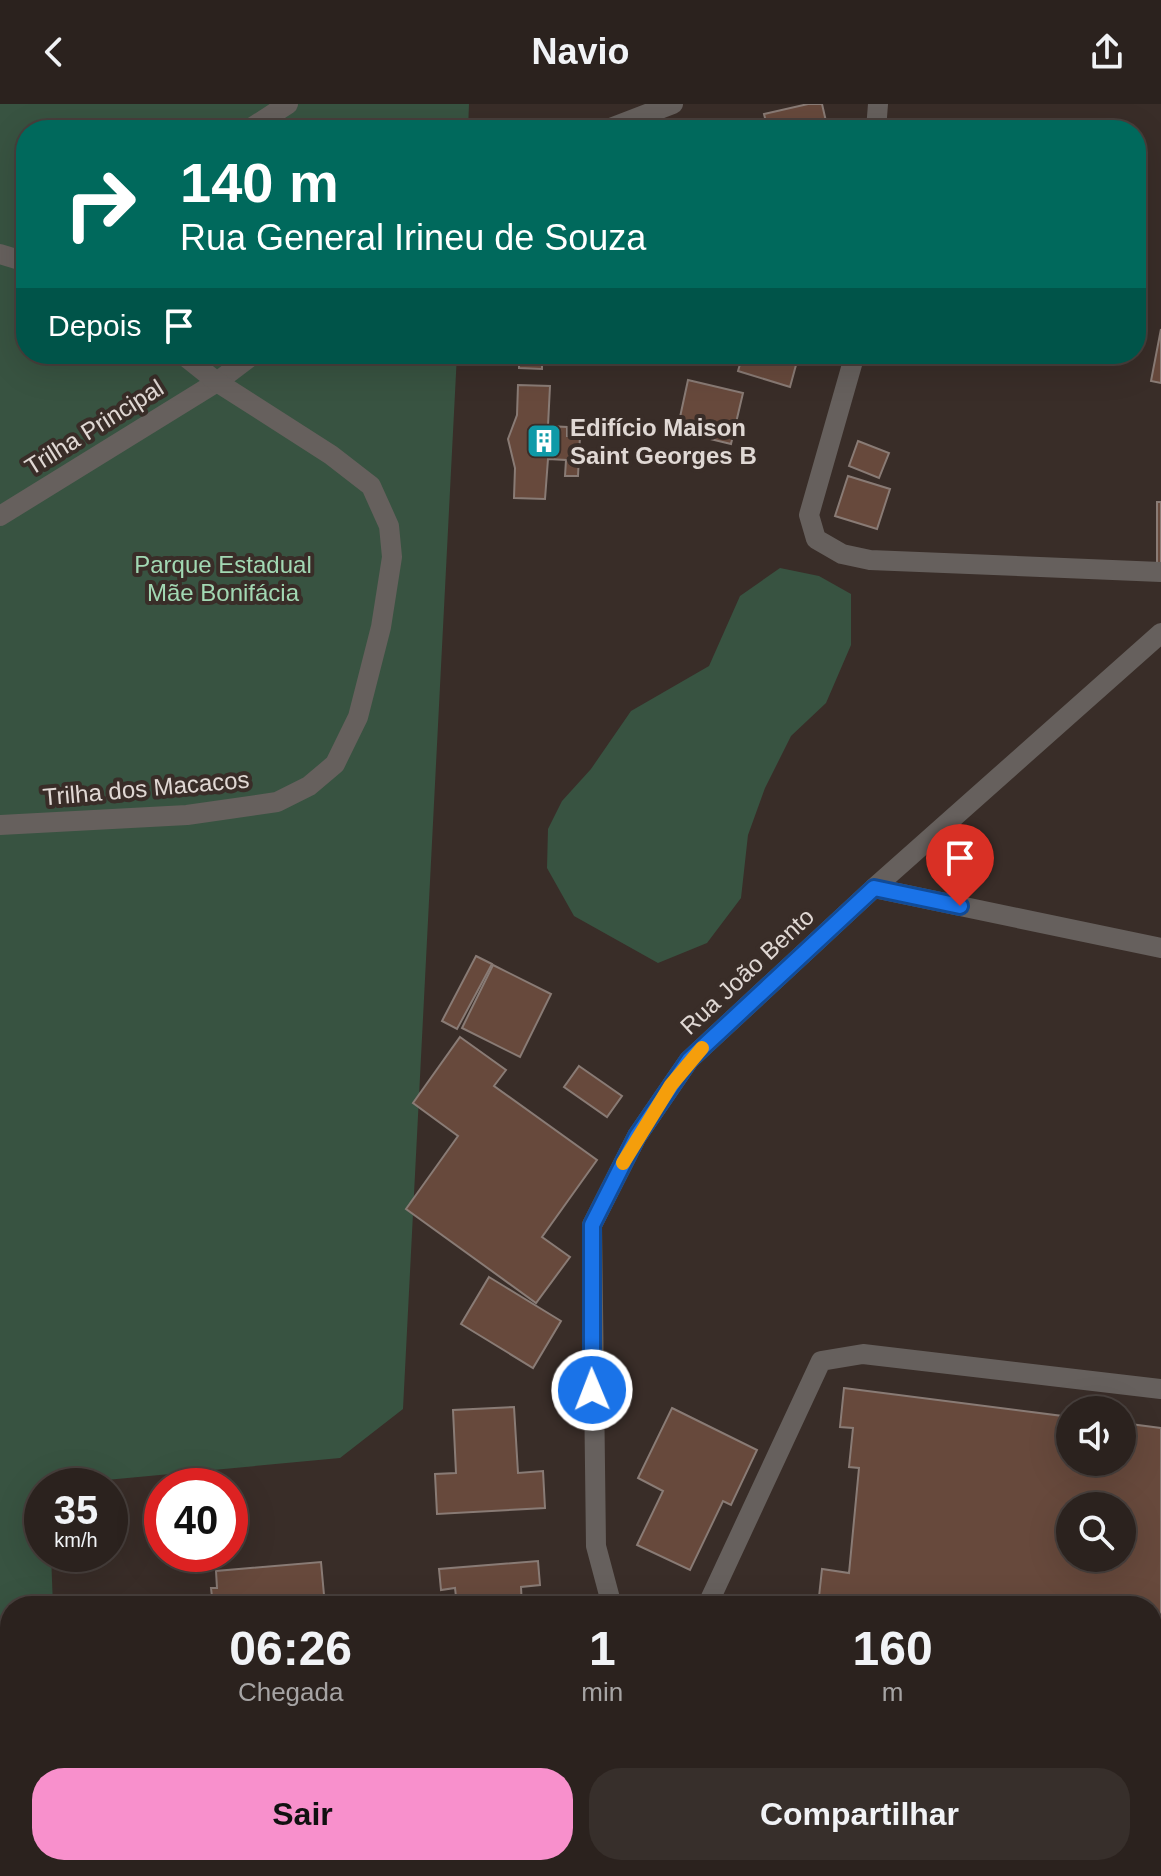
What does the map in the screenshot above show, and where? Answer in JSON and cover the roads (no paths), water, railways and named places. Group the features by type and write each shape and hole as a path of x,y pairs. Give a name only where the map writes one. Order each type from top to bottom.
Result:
{"street":[{"path":"263,120 288,104"},
{"path":"631,120 673,104"},
{"name":"Trilha dos Macacos","path":"0,825 187,815 277,802 309,786 335,764 358,717 381,627 392,557 389,526 371,486 331,455 217,382 194,364"},
{"name":"Trilha Principal","path":"0,516 217,382 241,364"},
{"path":"852,364 809,515 816,539 842,554 870,560 1161,572"},
{"name":"Rua João Bento","path":"609,1596 596,1546 592,1225 637,1136 689,1060 874,888 1161,633"},
{"path":"874,888 1161,948"},
{"path":"712,1596 821,1361 863,1354 1161,1389"}],"place":[{"name":"Edifício Maison Saint Georges B","path":"544,441"}],"park label":[{"name":"Parque Estadual Mãe Bonifácia","path":"223,578"}]}
